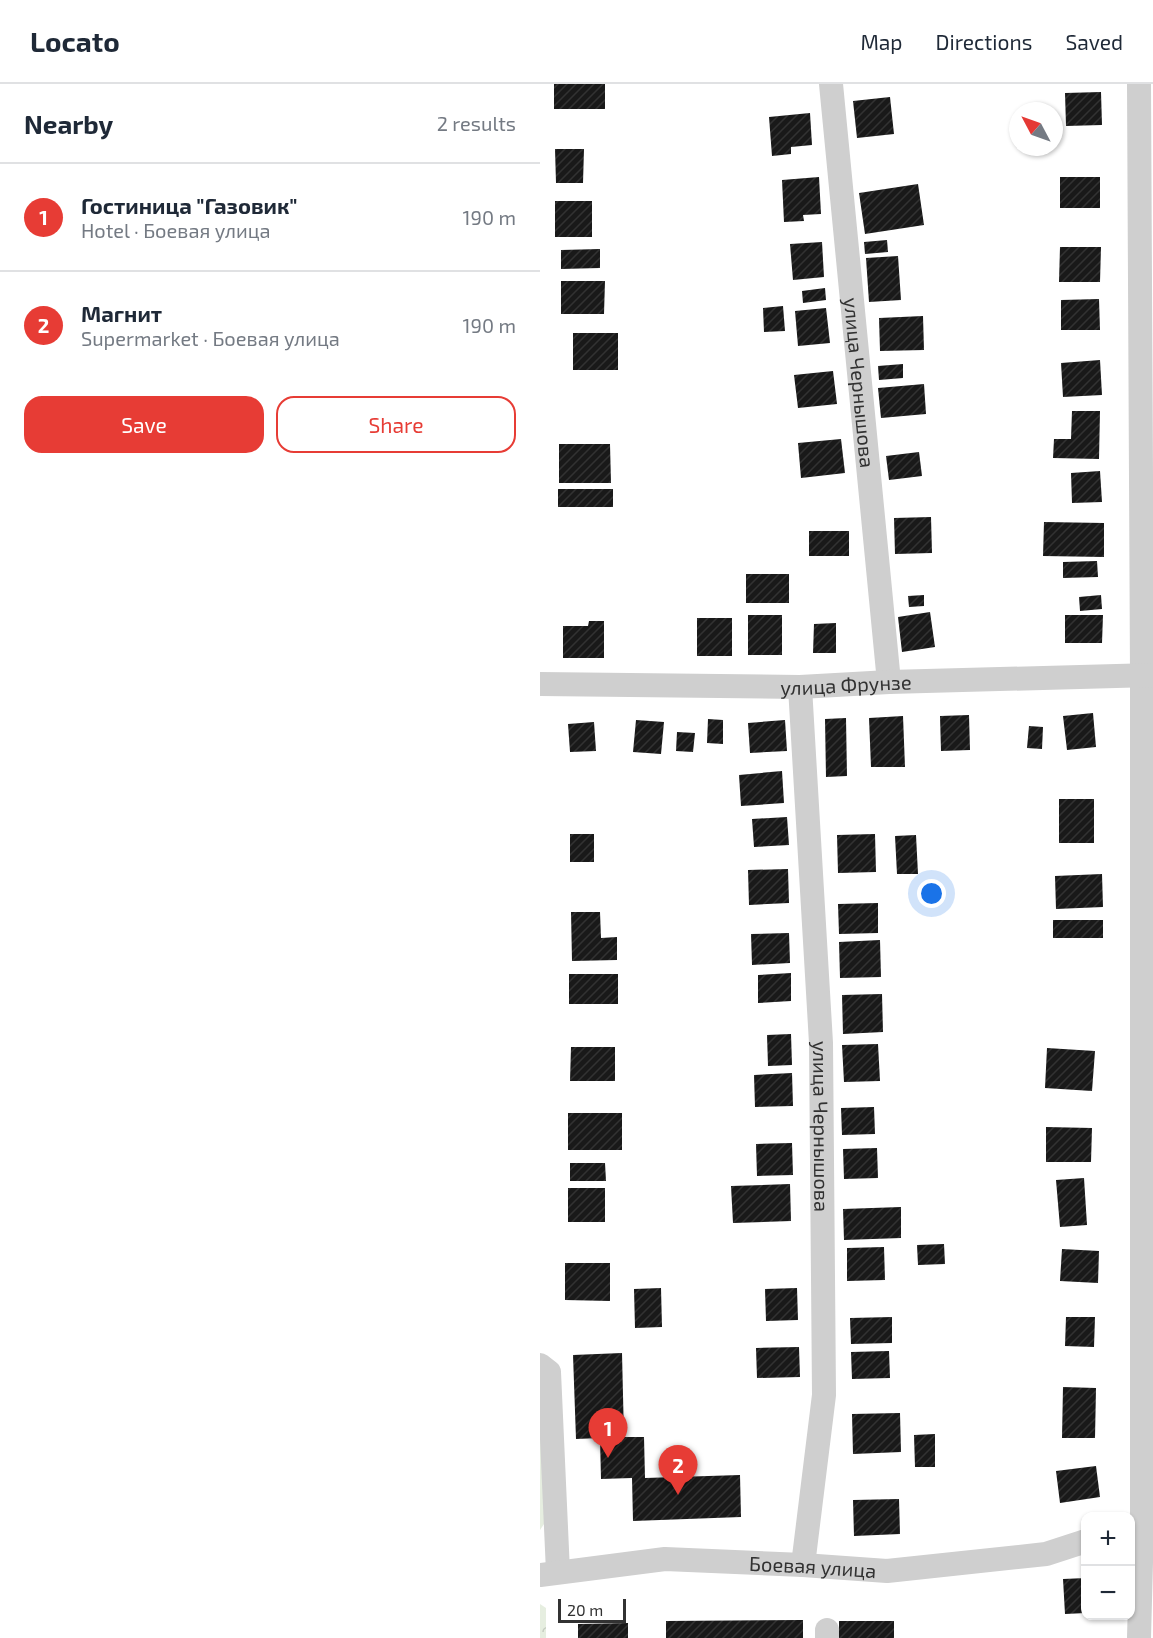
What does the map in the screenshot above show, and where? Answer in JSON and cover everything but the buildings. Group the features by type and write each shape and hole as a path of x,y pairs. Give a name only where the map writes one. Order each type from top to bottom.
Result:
{"street":[{"name":"улица Чернышова","path":"831,84 889,682"},
{"path":"1139,84 1148,675 1140,1638"},
{"name":"улица Фрунзе","path":"540,684 800,687 889,682 1148,675"},
{"name":"улица Чернышова","path":"800,687 820,1043 824,1395 802,1565"},
{"path":"540,1365 549,1372 549,1574"},
{"name":"Боевая улица","path":"549,1574 665,1559 887,1571 1046,1554 1081,1543"}],"green space":[{"path":"540,1407 546,1521 540,1530"},
{"path":"540,1604 546,1608 546,1638 540,1638"}],"place":[{"name":"Гостиница \"Газовик\"","path":"608,1458"},
{"name":"Магнит","path":"678,1495"}]}
